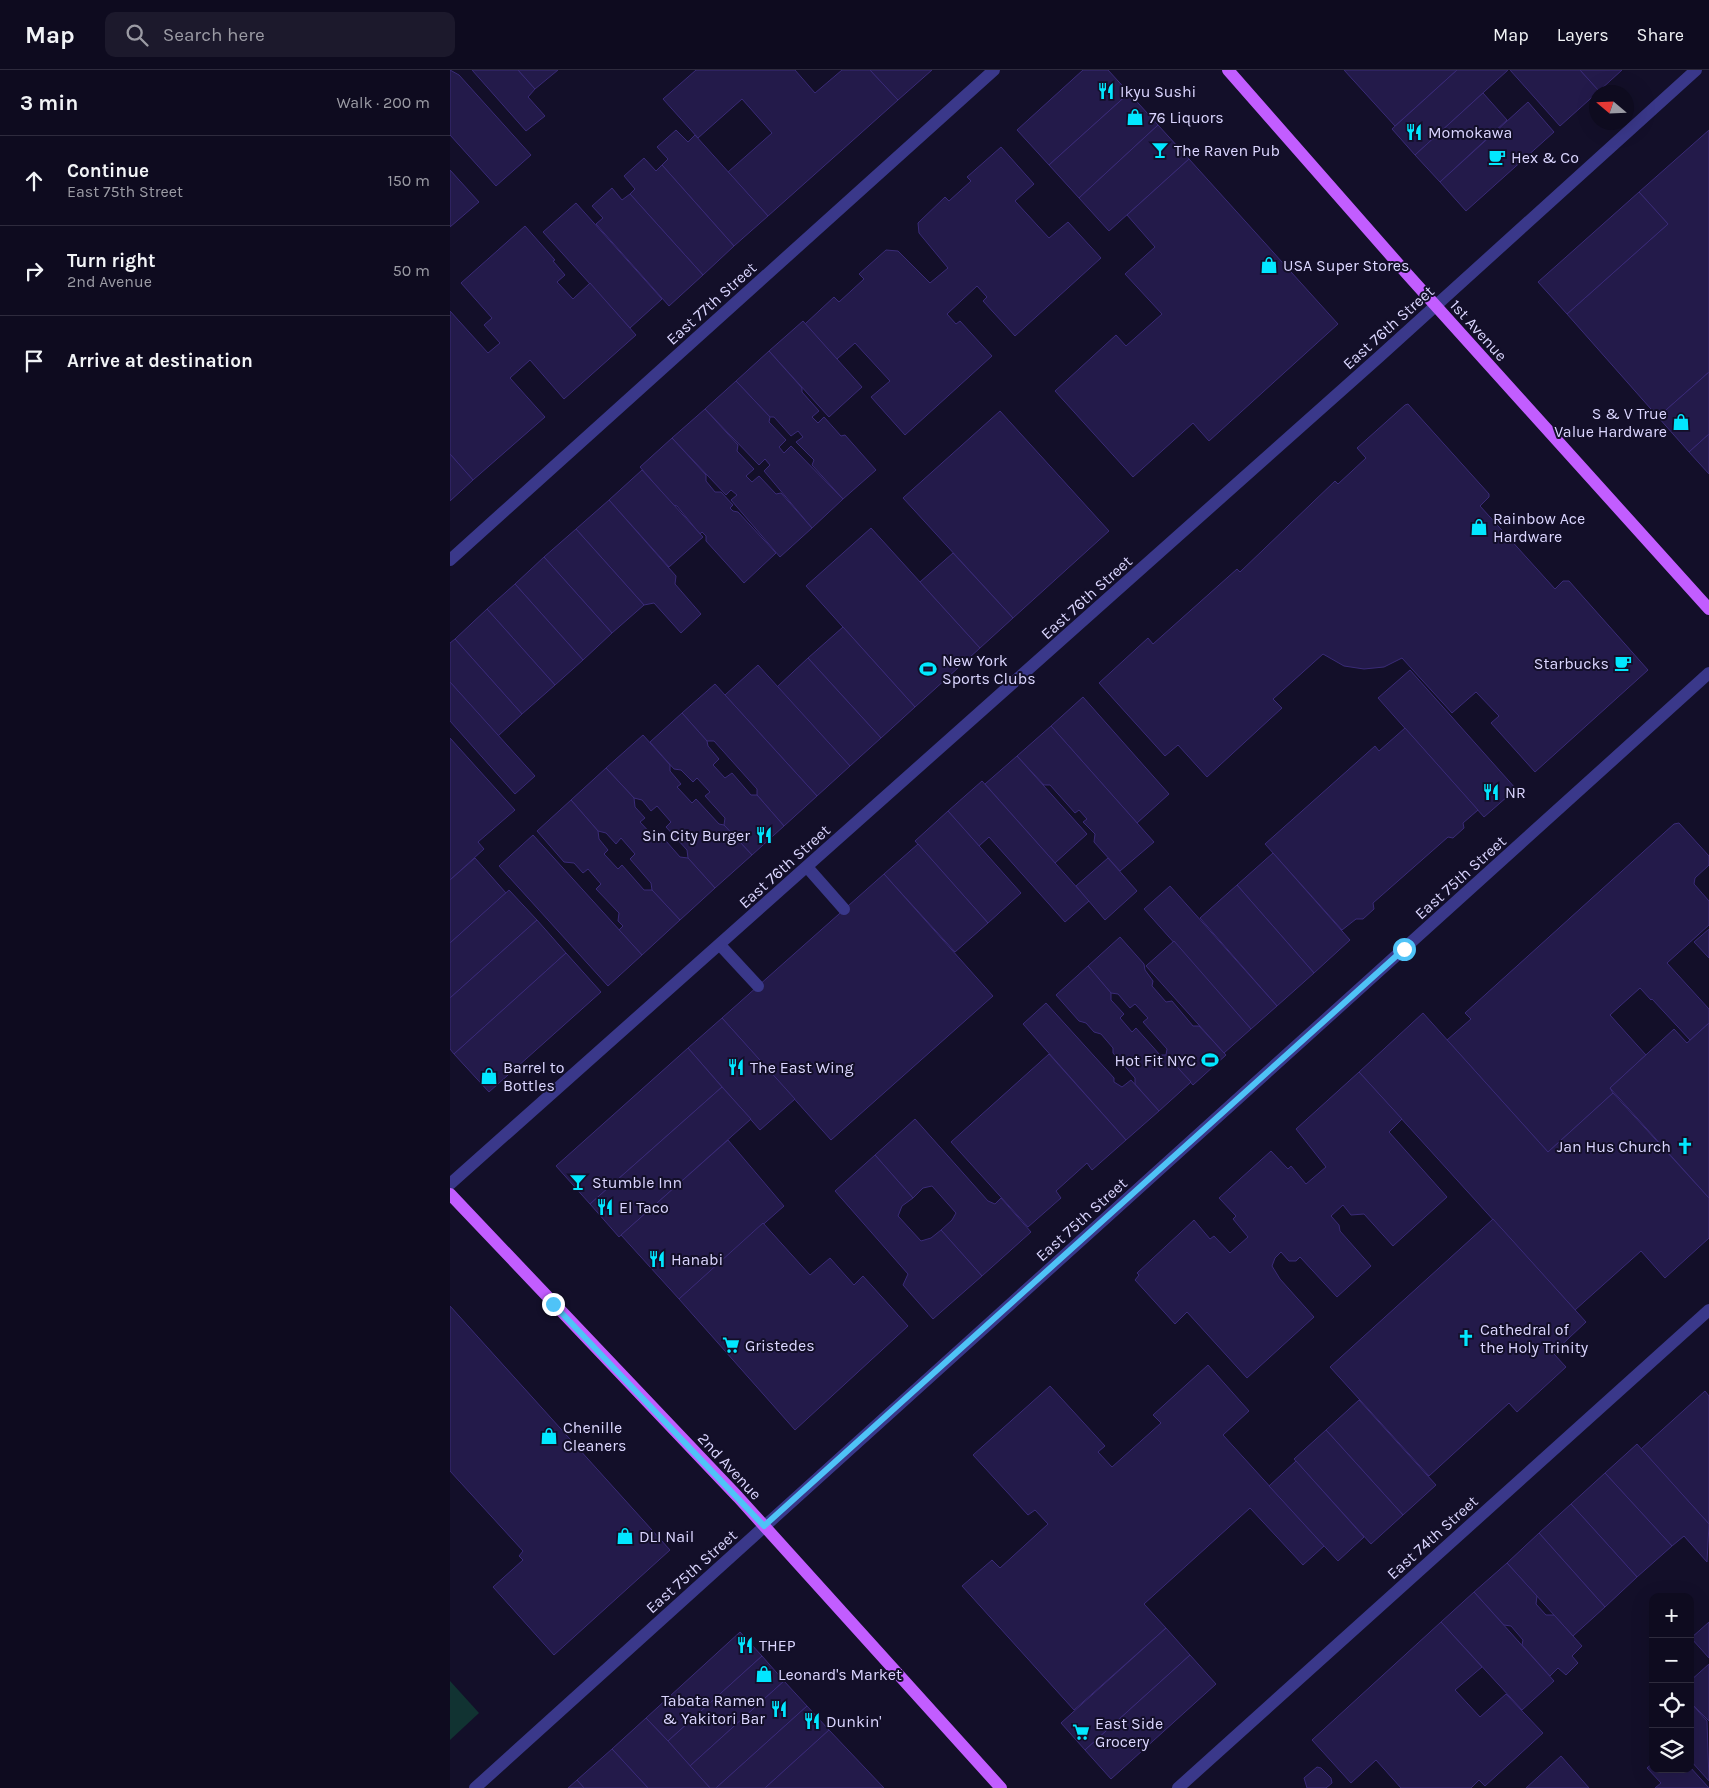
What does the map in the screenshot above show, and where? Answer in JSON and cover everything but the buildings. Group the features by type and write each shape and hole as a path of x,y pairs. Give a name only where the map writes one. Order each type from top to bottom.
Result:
{"main road":[{"name":"1st Avenue","path":"1228,70 1709,609"},
{"name":"2nd Avenue","path":"450,1194 764,1526 1001,1788"}],"street":[{"name":"East 77th Street","path":"450,560 994,70"},
{"name":"East 76th Street","path":"450,1184 808,867 1696,70"},
{"name":"East 75th Street","path":"475,1788 1709,674"},
{"path":"808,867 844,909"},
{"path":"720,945 758,986"},
{"name":"East 74th Street","path":"1178,1788 1709,1310"}],"green space":[{"path":"450,1681 479,1713 450,1740"}],"place":[{"name":"Ikyu Sushi","path":"1106,91"},
{"name":"76 Liquors","path":"1135,117"},
{"name":"Momokawa","path":"1414,132"},
{"name":"The Raven Pub","path":"1160,150"},
{"name":"Hex & Co","path":"1497,157"},
{"name":"USA Super Stores","path":"1269,265"},
{"name":"S & V True Value Hardware","path":"1681,422"},
{"name":"Rainbow Ace Hardware","path":"1479,527"},
{"name":"Starbucks","path":"1623,663"},
{"name":"New York Sports Clubs","path":"928,669"},
{"name":"NR","path":"1491,792"},
{"name":"Sin City Burger","path":"764,835"},
{"name":"Hot Fit NYC","path":"1210,1060"},
{"name":"The East Wing","path":"736,1067"},
{"name":"Barrel to Bottles","path":"489,1076"},
{"name":"Jan Hus Church","path":"1685,1146"},
{"name":"Stumble Inn","path":"578,1182"},
{"name":"El Taco","path":"605,1207"},
{"name":"Hanabi","path":"657,1259"},
{"name":"Cathedral of the Holy Trinity","path":"1466,1338"},
{"name":"Gristedes","path":"731,1345"},
{"name":"Chenille Cleaners","path":"549,1436"},
{"name":"DLI Nail","path":"625,1536"},
{"name":"THEP","path":"745,1645"},
{"name":"Leonard's Market","path":"764,1674"},
{"name":"Tabata Ramen & Yakitori Bar","path":"779,1709"},
{"name":"Dunkin'","path":"812,1721"},
{"name":"East Side Grocery","path":"1081,1732"}],"route":[{"path":"553,1304 764,1526 1404,949"}]}
